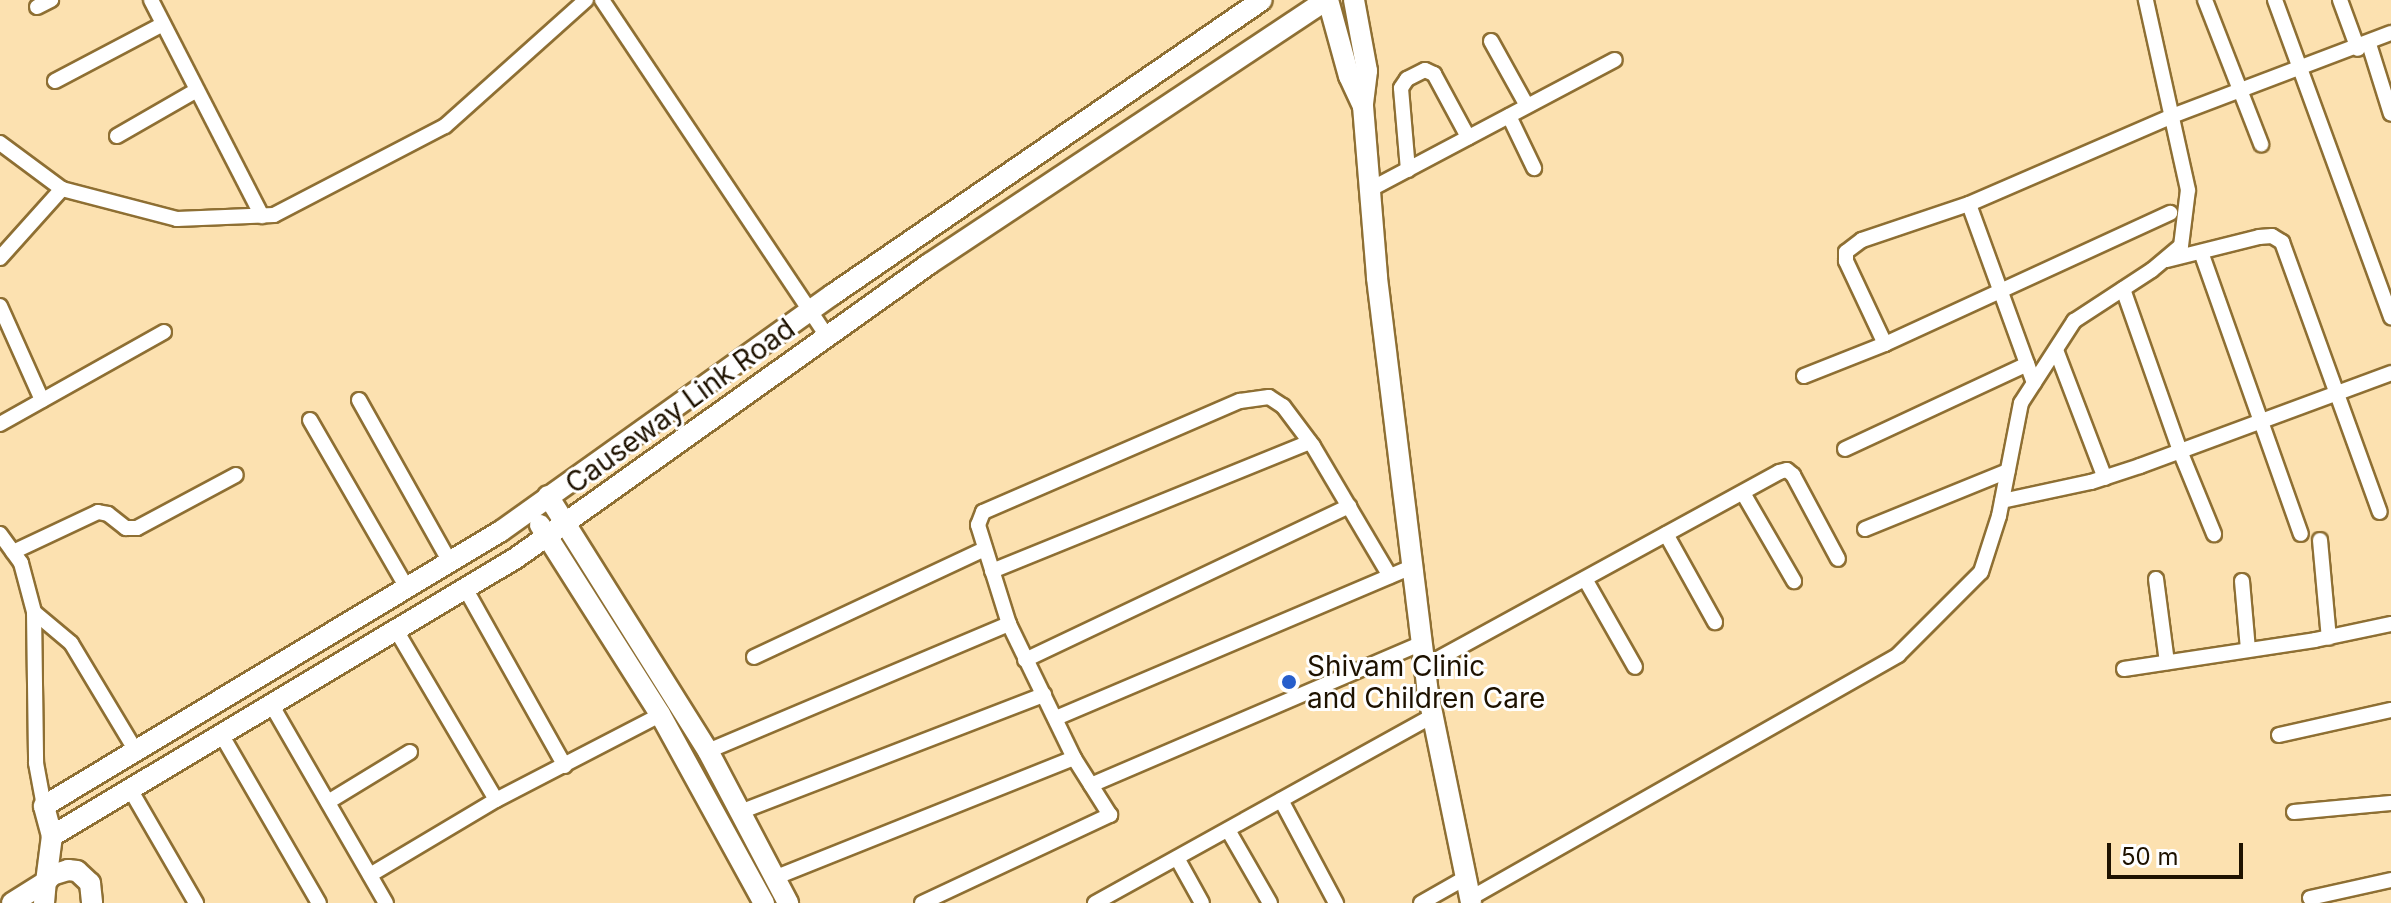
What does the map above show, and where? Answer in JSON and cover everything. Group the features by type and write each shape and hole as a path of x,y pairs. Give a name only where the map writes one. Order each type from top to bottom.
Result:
{"main road":[{"path":"88,887 52,836 44,806 450,562 1262,0"},
{"path":"1328,0 1349,76 1363,106"},
{"name":"Causeway Link Road","path":"52,836 547,536 827,336 1328,0"},
{"path":"1354,0 1367,71 1363,106 1369,190 1412,567 1433,716 1470,901"},
{"path":"548,496 708,751 788,903"},
{"path":"530,509 660,715 764,903"},
{"path":"44,903 52,836"},
{"path":"12,903 52,875 68,870 104,903"}],"street":[{"path":"151,0 262,216"},
{"path":"0,143 62,189 177,219 274,215 445,126 586,0"},
{"path":"602,0 827,336"},
{"path":"1470,901 1898,655 1981,572 2002,501 2021,403 2074,321 2181,246 2188,190 2146,0"},
{"path":"2205,0 2238,92 2261,144"},
{"path":"2275,0 2391,317"},
{"path":"2340,0 2391,114"},
{"path":"55,81 163,24"},
{"path":"1885,344 1846,261 1846,252 1862,240 1969,204 2172,116 2363,47 2391,33"},
{"path":"1491,41 1527,106"},
{"path":"1369,190 1615,60"},
{"path":"1408,170 1401,88 1407,79 1425,70 1434,74 1468,137"},
{"path":"117,136 197,90"},
{"path":"1509,116 1534,168"},
{"path":"0,258 62,189"},
{"path":"1969,204 2034,383"},
{"path":"1804,376 1885,344 2170,213"},
{"path":"2163,261 2259,237 2272,236 2282,242 2339,392 2380,512"},
{"path":"2201,252 2301,534"},
{"path":"2123,289 2180,451 2214,534"},
{"path":"0,306 42,400"},
{"path":"0,424 164,332"},
{"path":"2056,350 2105,478"},
{"path":"1845,449 2027,364"},
{"path":"2002,501 2105,478 2391,373"},
{"path":"922,903 1110,815 1074,758 1009,624 978,525 983,512 1240,401 1269,397 1283,406 1310,442 1390,576"},
{"path":"359,400 450,562"},
{"path":"310,420 407,588"},
{"path":"992,571 1310,442"},
{"path":"1425,666 1779,472 1787,470 1793,475 1838,559"},
{"path":"1865,529 2008,471"},
{"path":"13,552 98,512 108,514 126,528 137,528 236,475"},
{"path":"1743,493 1794,581"},
{"path":"1025,660 1349,506"},
{"path":"0,534 21,563 34,612 36,763 44,806"},
{"path":"1666,534 1715,622"},
{"path":"2320,540 2329,638"},
{"path":"754,657 985,549"},
{"path":"1056,718 1412,567"},
{"path":"1585,579 1635,667"},
{"path":"2156,579 2167,662"},
{"path":"2242,581 2248,650"},
{"path":"465,588 565,766"},
{"path":"34,612 71,643 136,751"},
{"path":"708,751 1009,624"},
{"path":"2124,669 2329,638 2391,624"},
{"path":"396,630 496,800"},
{"path":"1091,785 1422,643"},
{"path":"740,812 1044,695"},
{"path":"271,704 386,903"},
{"path":"2279,735 2391,710"},
{"path":"370,875 496,800 660,715"},
{"path":"1095,903 1122,896 1177,858 1433,716"},
{"path":"221,734 319,903"},
{"path":"328,802 410,752"},
{"path":"774,878 1074,758"},
{"path":"130,789 196,903"},
{"path":"1281,800 1336,903"},
{"path":"2294,812 2391,803"},
{"path":"1228,830 1270,903"},
{"path":"1177,858 1202,903"},
{"path":"1421,903 1465,878"},
{"path":"2310,898 2391,880"}],"place":[{"name":"Shivam Clinic and Children Care","path":"1289,682"}]}
